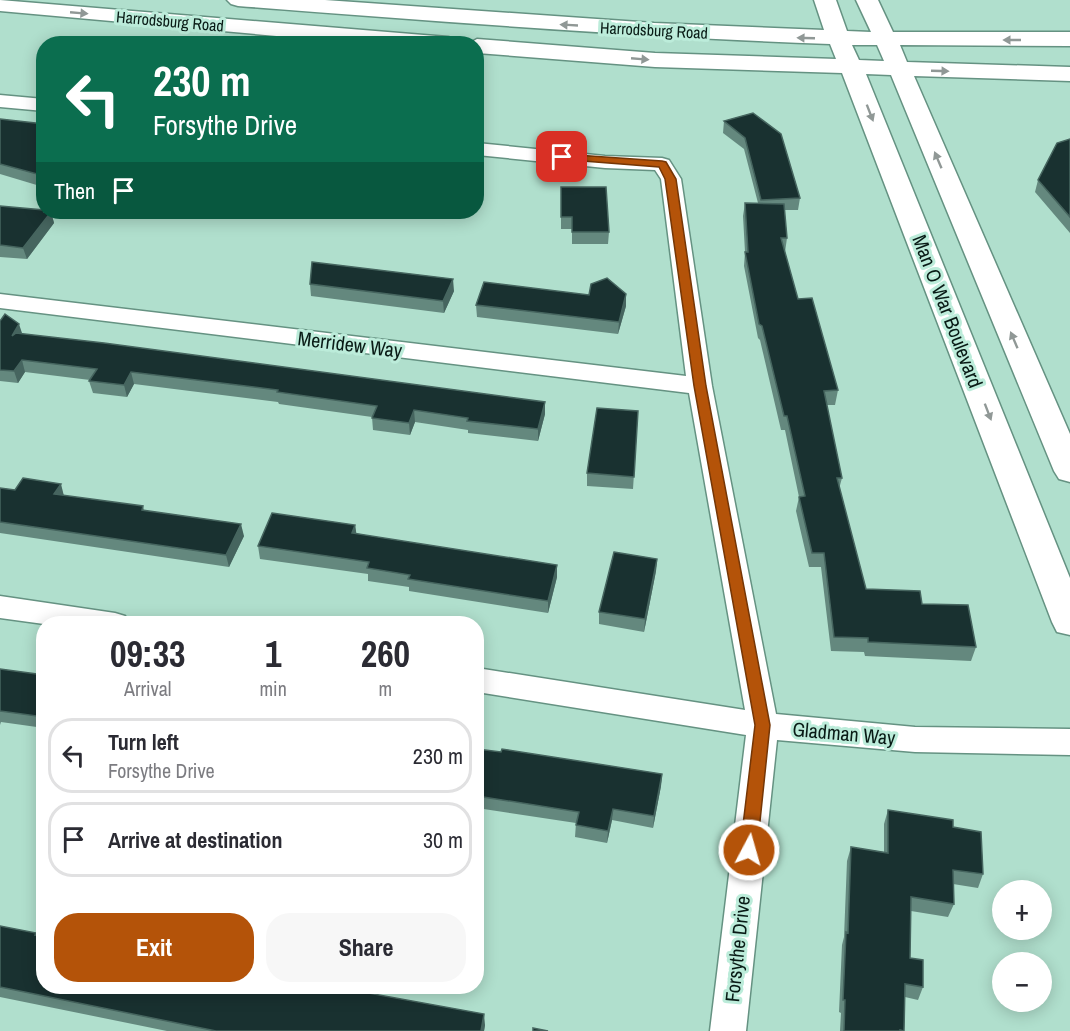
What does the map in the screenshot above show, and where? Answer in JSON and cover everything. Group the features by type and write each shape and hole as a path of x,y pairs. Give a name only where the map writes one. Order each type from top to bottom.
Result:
{"main road":[{"name":"Harrodsburg Road","path":"238,0 546,24 838,39 1070,39"},
{"name":"Man O War Boulevard","path":"825,0 838,39 852,69 1070,621"},
{"path":"867,0 900,70 1070,471"},
{"name":"Harrodsburg Road","path":"0,5 356,36"},
{"name":"Harrodsburg Road","path":"484,47 655,60 852,69 1070,74"}],"street":[{"path":"0,101 36,104"},
{"name":"Forsythe Drive","path":"484,150 605,162 662,164 670,179 700,386 763,725 728,1031"},
{"name":"Merridew Way","path":"0,301 700,386"},
{"path":"0,607 61,616"},
{"name":"Gladman Way","path":"484,681 763,725 880,737 948,741 1070,742"}],"building":[{"path":"753,113 781,134 800,198 761,200 745,138 724,121"},
{"path":"0,119 36,123 36,174 0,164"},
{"path":"1070,139 1070,217 1038,180 1057,143"},
{"path":"561,187 606,187 609,232 572,232 572,217 561,217"},
{"path":"745,203 784,204 787,238 781,238 798,299 812,298 838,390 824,391 842,478 837,478 866,589 920,591 922,604 968,605 976,647 868,642 868,638 834,637 824,553 812,553 799,497 805,496 787,416 784,416 762,326 759,324 745,252 748,252"},
{"path":"0,206 36,209 36,219 46,219 23,248 0,245"},
{"path":"312,262 453,279 443,301 310,284"},
{"path":"607,278 626,294 619,322 476,305 484,282 589,295 591,284"},
{"path":"5,314 19,324 12,336 16,333 104,343 545,402 538,429 467,421 468,418 414,410 409,423 372,418 377,406 277,392 278,390 131,372 124,385 89,381 97,369 22,360 14,371 0,370 0,321"},
{"path":"597,408 638,411 634,477 587,473"},
{"path":"23,478 61,484 54,494 143,506 142,510 241,524 226,555 0,522 0,488 15,490"},
{"path":"272,513 355,525 352,533 557,565 548,601 408,579 410,575 367,568 369,562 258,546"},
{"path":"614,552 657,559 645,619 599,612"},
{"path":"0,669 36,674 36,716 0,711"},
{"path":"502,749 662,774 654,816 613,809 608,831 576,825 579,812 484,797 484,750 501,752"},
{"path":"888,810 953,820 953,827 981,832 983,874 953,870 954,904 911,897 910,958 923,960 923,987 905,984 904,1031 844,1031 845,1000 843,1000 851,847 888,853"},
{"path":"0,926 36,933 36,994 374,994 484,1014 481,1031 216,1031 0,987"}],"route":[{"path":"562,157 605,162 662,164 670,179 700,386 763,725 749,850"}]}
